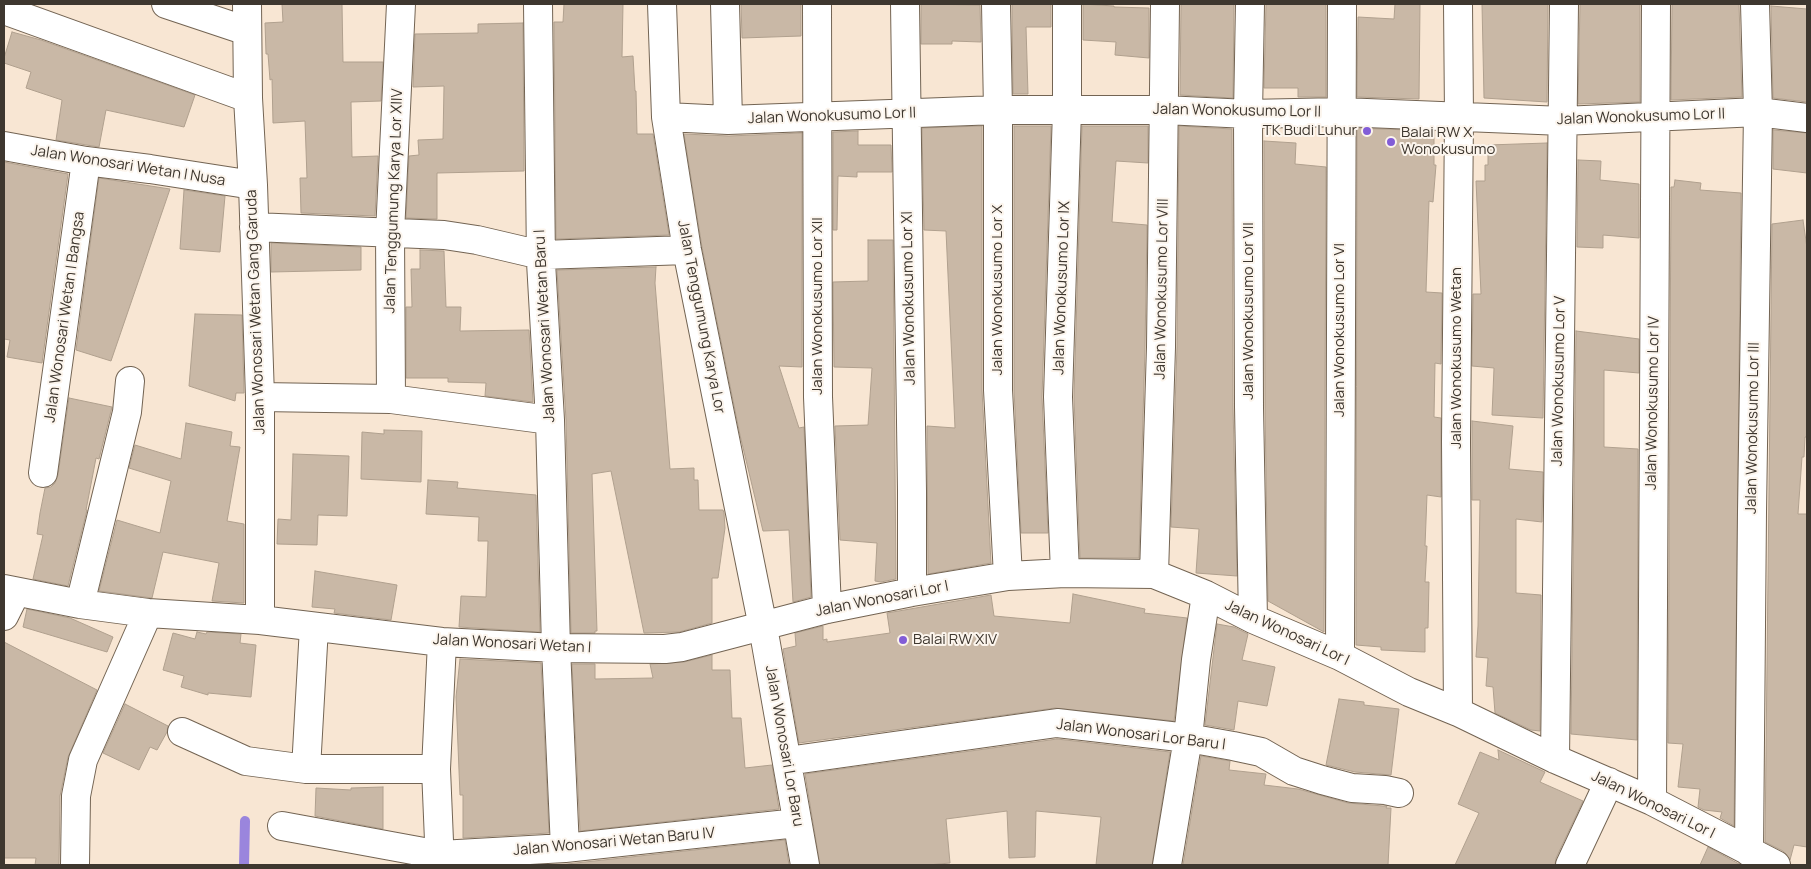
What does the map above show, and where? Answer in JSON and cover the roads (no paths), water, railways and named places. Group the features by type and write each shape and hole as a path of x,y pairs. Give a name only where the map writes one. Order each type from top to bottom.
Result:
{"street":[{"path":"166,4 246,31"},
{"name":"Jalan Wonosari Wetan Gang Garuda","path":"247,4 248,98 253,185 260,397 260,620"},
{"name":"Jalan Tenggumung Karya Lor XIIV","path":"391,399 390,233 401,4"},
{"name":"Jalan Wonosari Wetan Baru I","path":"538,4 541,255 550,420 556,648 566,848"},
{"name":"Jalan Tenggumung Karya Lor","path":"662,4 666,117 687,250 763,627"},
{"path":"725,4 728,120"},
{"name":"Jalan Wonokusumo Lor XII","path":"817,4 818,397 827,609"},
{"name":"Jalan Wonokusumo Lor XI","path":"905,4 912,592"},
{"name":"Jalan Wonokusumo Lor X","path":"996,4 998,390 1008,576"},
{"name":"Jalan Wonokusumo Lor IX","path":"1065,573 1058,397 1067,110 1067,4"},
{"name":"Jalan Wonokusumo Lor VIII","path":"1154,574 1161,348 1165,4"},
{"name":"Jalan Wonokusumo Lor VII","path":"1250,4 1248,114 1249,397 1254,619"},
{"name":"Jalan Wonokusumo Lor VI","path":"1340,656 1342,4"},
{"name":"Jalan Wonokusumo Wetan","path":"1458,4 1459,116 1456,441 1458,712"},
{"name":"Jalan Wonokusumo Lor V","path":"1556,758 1564,4"},
{"name":"Jalan Wonokusumo Lor IV","path":"1652,802 1652,499 1656,4"},
{"name":"Jalan Wonokusumo Lor III","path":"1749,852 1758,112 1754,4"},
{"path":"4,10 248,98"},
{"name":"Jalan Wonokusumo Lor II","path":"666,117 728,120 998,110 1164,110 1248,114 1342,112 1563,121 1758,112 1807,118"},
{"name":"Jalan Wonosari Wetan I Nusa","path":"4,146 86,161 253,185"},
{"name":"Jalan Wonosari Wetan I Bangsa","path":"43,472 86,161"},
{"path":"254,227 444,235 541,255 687,250"},
{"path":"80,604 127,412 130,381"},
{"path":"260,397 391,399 550,420"},
{"name":"Jalan Wonosari Lor I","path":"763,627 827,609 1008,576 1065,573 1154,574 1206,595 1254,619 1340,656 1409,692 1458,712 1652,802 1776,865"},
{"path":"4,616 10,591"},
{"name":"Jalan Wonosari Wetan I","path":"10,591 80,604 148,613 260,620 442,642 556,648 665,649 682,647 763,627"},
{"path":"1167,865 1188,738 1196,660 1206,595"},
{"path":"75,865 76,796 83,760 148,613"},
{"path":"306,769 314,627"},
{"name":"Jalan Wonosari Lor Baru","path":"763,627 805,865"},
{"path":"440,860 436,769 442,642"},
{"name":"Jalan Wonosari Lor Baru I","path":"787,761 1057,722 1188,738 1261,752 1294,771 1352,788 1385,790 1399,793"},
{"path":"182,732 246,761 306,769 436,769"},
{"path":"1570,865 1609,782"},
{"name":"Jalan Wonosari Wetan Baru IV","path":"282,826 440,860 797,823"}],"waterway":[{"path":"244,865 245,821"}],"place":[{"name":"TK Budi Luhur","path":"1367,131"},
{"name":"Balai RW X Wonokusumo","path":"1391,142"},
{"name":"Balai RW XIV","path":"903,640"}]}
